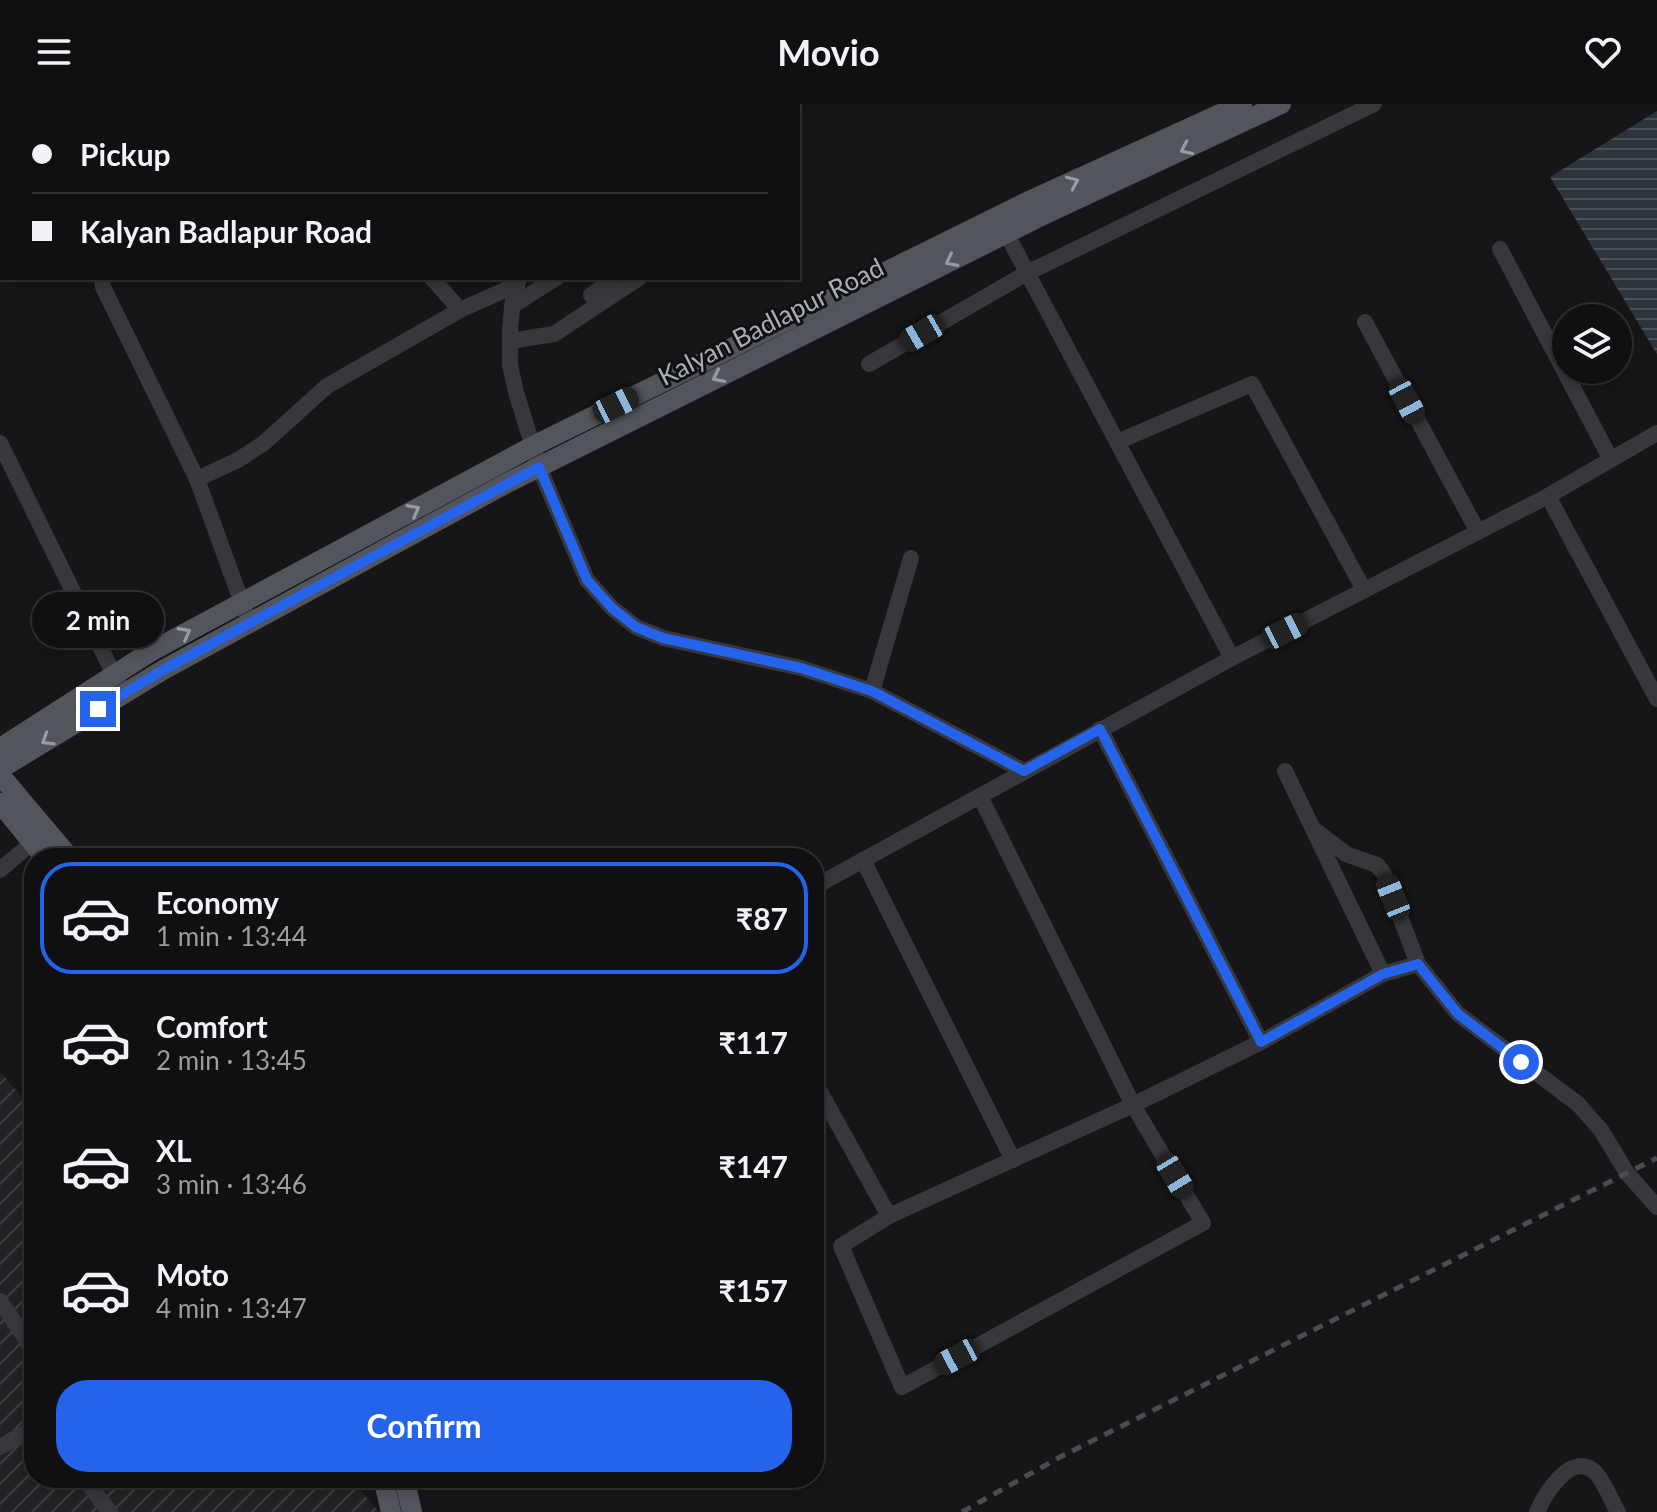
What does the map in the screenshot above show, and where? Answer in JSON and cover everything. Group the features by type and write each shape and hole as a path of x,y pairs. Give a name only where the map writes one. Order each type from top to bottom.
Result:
{"main road":[{"name":"Kalyan Badlapur Road","path":"0,748 113,673 533,446 1034,209 1229,112 1281,104"},
{"name":"Kalyan Badlapur Road","path":"0,772 123,694 249,623 539,467 1006,233 1034,209"},
{"path":"0,772 62,848"},
{"path":"0,803 36,848"},
{"path":"385,1488 391,1512"},
{"path":"406,1488 412,1512"}],"street":[{"path":"869,364 1027,273 1374,104"},
{"path":"1006,233 1232,658"},
{"path":"1500,249 1610,458"},
{"path":"102,280 197,479 249,623"},
{"path":"434,280 460,310"},
{"path":"512,306 553,280"},
{"path":"591,295 612,280"},
{"path":"510,341 554,334 636,280"},
{"path":"197,479 238,460 264,443 327,386 460,310 518,282"},
{"path":"518,282 512,306 510,341 510,365 516,392 539,467 587,580 612,608 636,627 663,638 801,668 872,691 1024,771"},
{"path":"1365,322 1478,532"},
{"path":"1117,442 1252,384 1364,590"},
{"path":"824,881 1232,658 1548,496 1657,433"},
{"path":"0,443 123,694"},
{"path":"1548,496 1657,699"},
{"path":"872,691 911,558"},
{"path":"1100,729 1261,1042"},
{"path":"1285,771 1383,974"},
{"path":"980,796 1133,1105 1203,1223 902,1387 841,1246 889,1216 1133,1105 1261,1042 1383,974 1418,964"},
{"path":"1310,826 1346,854 1377,865 1389,885 1418,964 1458,1014 1578,1104 1601,1130 1627,1173 1657,1207"},
{"path":"0,870 24,858"},
{"path":"863,860 1013,1160"},
{"path":"824,1099 889,1216"},
{"path":"0,1301 24,1336"},
{"path":"0,1447 24,1434"},
{"path":"1537,1512 1551,1486 1574,1467 1587,1467 1597,1474 1618,1512"},
{"path":"91,1488 110,1512"}],"shaded area":[{"path":"1657,111 1657,354 1632,313 1632,304 1627,304 1550,177"},
{"path":"0,1072 24,1100 24,1488 359,1488 379,1512 0,1512"}],"railway":[{"path":"962,1512 1060,1457 1657,1158"}],"route":[{"path":"98,709 163,670 539,467 587,580 612,608 636,627 663,638 831,676 872,691 1024,771 1100,729 1261,1042 1383,974 1418,964 1458,1014 1521,1062"}]}
